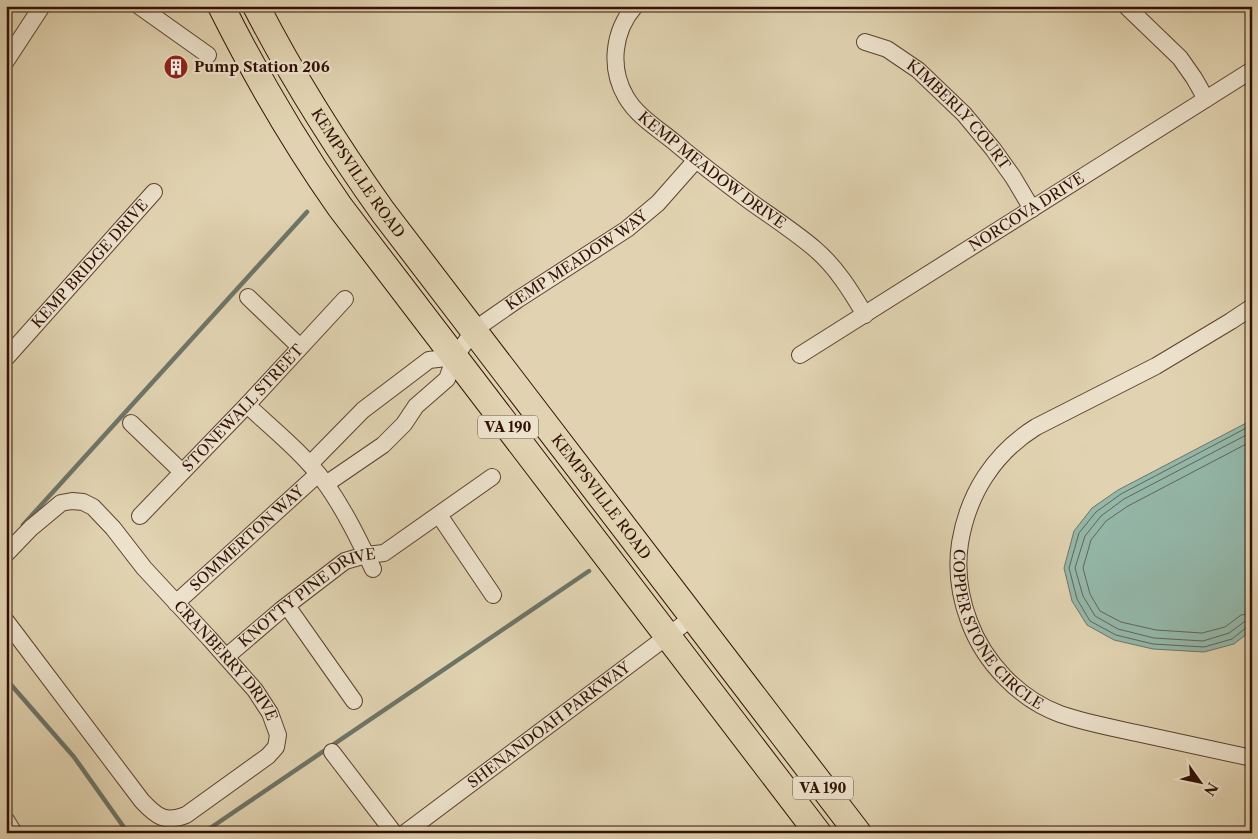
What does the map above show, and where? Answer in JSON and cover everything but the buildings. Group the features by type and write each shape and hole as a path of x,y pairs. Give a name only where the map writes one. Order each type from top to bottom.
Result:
{"main road":[{"name":"KEMPSVILLE ROAD","path":"221,6 262,84 311,164 355,227 818,833"},
{"name":"KEMPSVILLE ROAD","path":"256,6 299,86 344,157 383,212 858,833"}],"street":[{"path":"6,61 42,6"},
{"path":"139,6 208,54"},
{"name":"KEMP MEADOW DRIVE","path":"635,6 621,26 615,55 617,74 621,85 626,97 637,112 696,160 815,249 834,268 865,315"},
{"path":"1126,6 1180,58 1206,99"},
{"name":"KIMBERLY COURT","path":"865,42 887,49 918,70 964,114 993,149 1013,177 1032,209"},
{"name":"NORCOVA DRIVE","path":"800,355 1252,70"},
{"name":"KEMP MEADOW WAY","path":"455,357 474,330 627,229 658,203 696,160"},
{"name":"KEMP BRIDGE DRIVE","path":"6,358 154,192"},
{"path":"248,297 300,347"},
{"name":"STONEWALL STREET","path":"140,516 345,299"},
{"name":"COPPER STONE CIRCLE","path":"1252,307 1185,349 1036,426 1016,441 996,460 980,483 962,530 958,563 962,598 978,640 992,663 1008,680 1038,703 1058,713 1090,722 1252,758"},
{"name":"SOMMERTON WAY","path":"176,603 318,474 363,410 429,360 455,357 446,379 416,406 404,424 382,445 318,474"},
{"path":"247,404 318,474 351,524 370,562"},
{"path":"131,423 182,472"},
{"name":"KNOTTY PINE DRIVE","path":"226,657 345,561 370,562 492,477"},
{"name":"CRANBERRY DRIVE","path":"6,554 31,528 61,503 83,502 93,507 113,528 144,568 255,690 270,712 278,735 276,747 268,756 186,815 176,819 163,818 142,801 6,621"},
{"path":"439,514 493,595"},
{"path":"287,606 354,701"},
{"name":"SHENANDOAH PARKWAY","path":"405,833 693,617"},
{"path":"332,752 394,833"},
{"path":"6,820 14,833"}],"water":[{"path":"1252,420 1252,630 1234,644 1204,652 1153,649 1114,640 1087,625 1072,601 1064,568 1074,531 1092,508 1118,490"}],"waterway":[{"path":"23,525 307,212"},
{"path":"203,833 589,571"},
{"path":"6,679 74,757 128,833"}],"place":[{"name":"Pump Station 206","path":"176,67"}]}
